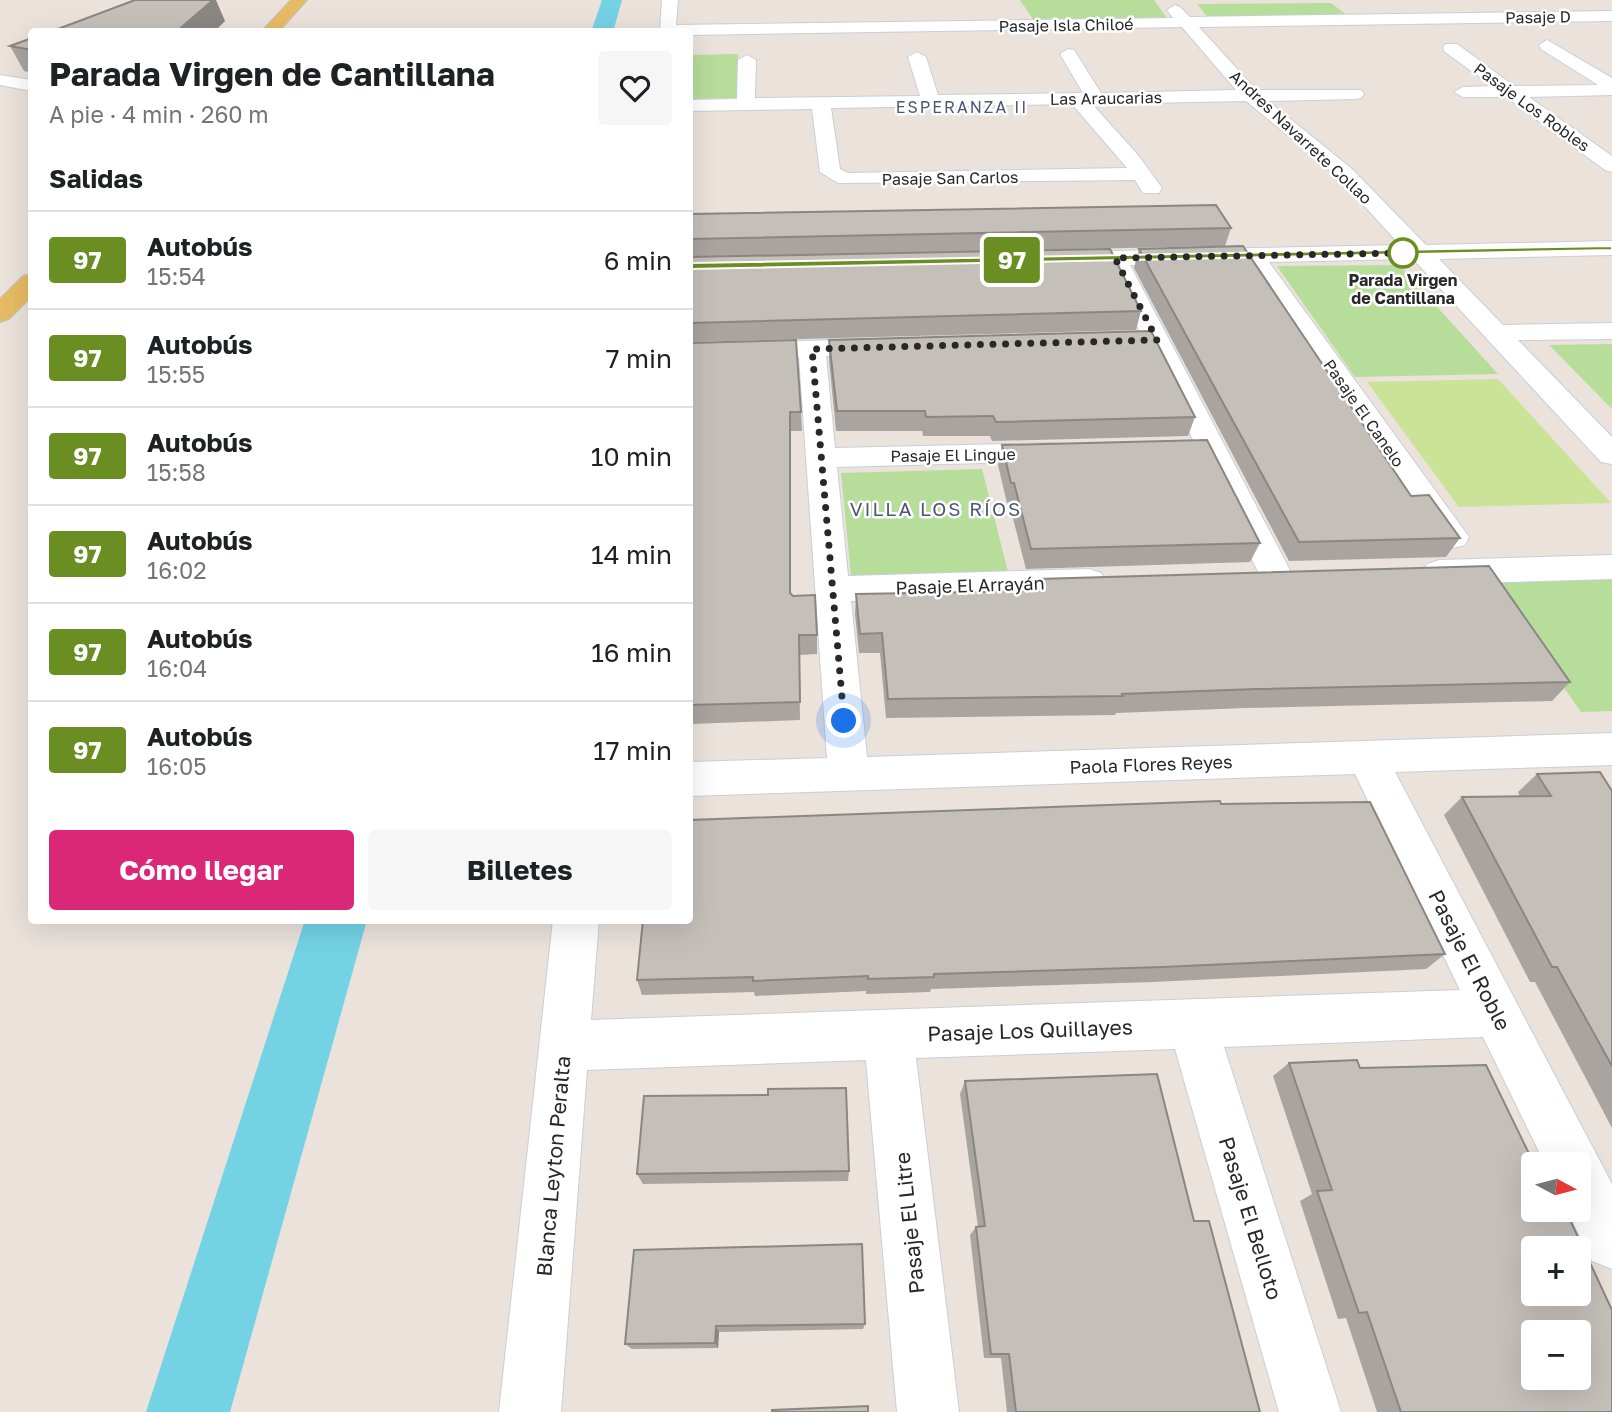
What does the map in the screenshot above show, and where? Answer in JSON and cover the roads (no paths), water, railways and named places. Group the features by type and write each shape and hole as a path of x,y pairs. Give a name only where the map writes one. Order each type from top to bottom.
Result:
{"main road":[{"path":"273,28 299,0"},
{"path":"0,314 28,285"}],"street":[{"path":"667,28 670,0"},
{"name":"Andres Navarrete Collao","path":"1167,0 1251,96 1332,161 1612,455"},
{"path":"1442,0 1481,32"},
{"path":"1581,0 1610,16"},
{"path":"1345,7 1358,21"},
{"path":"1013,8 1023,25"},
{"path":"862,9 866,27"},
{"path":"765,10 765,29"},
{"name":"Pasaje D","path":"1465,19 1610,16"},
{"name":"Pasaje Isla Chiloé","path":"693,30 1465,19"},
{"path":"1546,45 1612,88"},
{"name":"Pasaje Los Robles","path":"1451,48 1612,166"},
{"path":"1068,54 1086,98 1143,174 1156,196"},
{"path":"917,57 931,101"},
{"path":"746,104 747,60"},
{"path":"3,82 28,85"},
{"path":"1464,92 1612,88"},
{"name":"Las Araucarias","path":"693,105 1355,94"},
{"name":"Pasaje San Carlos","path":"821,103 830,172 845,180 1143,174"},
{"path":"1046,259 1612,248"},
{"name":"Pasaje El Canelo","path":"1252,256 1476,570"},
{"path":"1115,258 1143,341 1197,449 1276,576"},
{"path":"1496,333 1612,331"},
{"path":"693,352 908,346"},
{"path":"812,349 848,774"},
{"name":"Pasaje El Lingue","path":"821,458 1086,452"},
{"path":"1409,572 1612,567"},
{"name":"Pasaje El Arrayán","path":"832,589 1124,580"},
{"name":"Paola Flores Reyes","path":"693,779 1367,757 1609,754"},
{"name":"Pasaje El Roble","path":"1367,757 1567,1152"},
{"name":"Blanca Leyton Peralta","path":"530,1412 576,924"},
{"name":"Pasaje Los Quillayes","path":"564,1046 1497,1013"},
{"name":"Pasaje El Belloto","path":"1192,1024 1311,1412"},
{"name":"Pasaje El Litre","path":"889,1035 928,1412"},
{"path":"1591,1200 1612,1241"}],"waterway":[{"path":"603,28 612,0"},
{"path":"188,1412 335,924"}],"place":[{"name":"Parada Virgen de Cantillana","path":"1403,253"}],"district":[{"name":"ESPERANZA II","path":"962,107"},
{"name":"VILLA LOS RÍOS","path":"936,508"}]}
